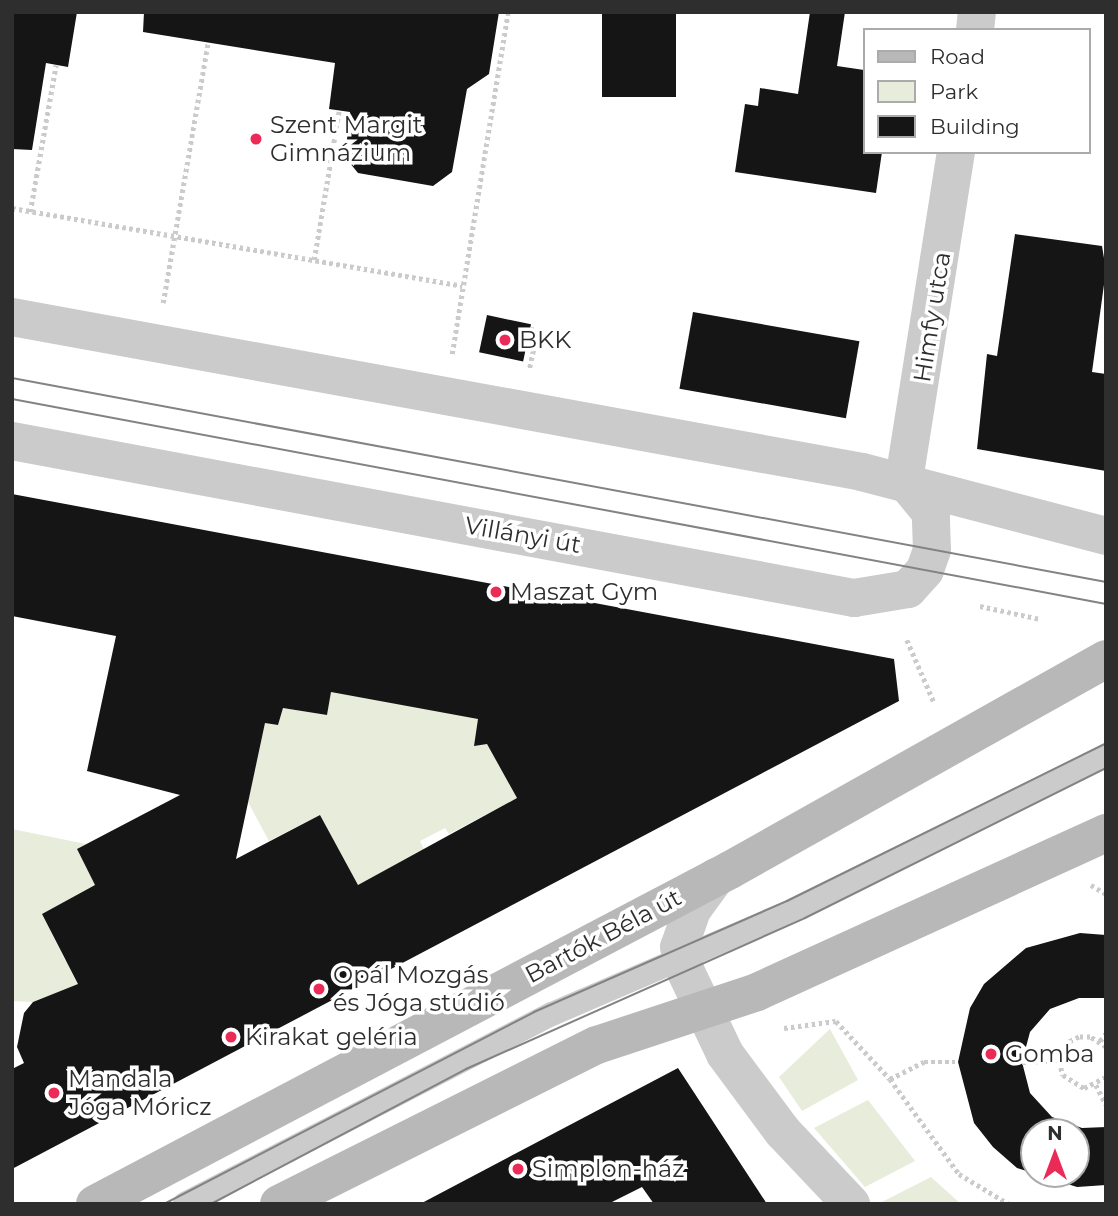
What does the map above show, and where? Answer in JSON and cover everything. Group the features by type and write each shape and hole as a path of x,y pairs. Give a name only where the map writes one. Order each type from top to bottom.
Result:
{"main road":[{"name":"Bartók Béla út","path":"95,1204 716,877 1106,659"},
{"path":"279,1204 597,1045 768,987 1106,833"}],"street":[{"name":"Himfy utca","path":"904,481 956,154"},
{"path":"12,317 904,481 1106,536"},
{"name":"Villányi út","path":"12,440 839,596 887,596 908,589 932,550 932,513 904,481"},
{"path":"716,877 692,910 679,947 703,1011 725,1054 783,1132 851,1204"}],"lane":[{"name":"Bartók Béla út","path":"186,1204 450,1064 803,905 1106,756"}],"path":[{"path":"453,346 508,12"},
{"path":"164,293 208,42"},
{"path":"30,212 56,65"},
{"path":"314,260 340,110"},
{"path":"12,208 461,286"},
{"path":"530,329 538,330 531,362"},
{"path":"980,606 1040,619"},
{"path":"907,640 934,702"},
{"path":"1090,884 1106,894"},
{"path":"777,1029 836,1021 890,1079 959,1174 1009,1204"},
{"path":"1100,1041 1106,1033"},
{"path":"1059,1061 1069,1042 1079,1037 1100,1041 1106,1047"},
{"path":"1022,1062 1059,1061"},
{"path":"1059,1061 1072,1083 1097,1085 1106,1077"},
{"path":"890,1079 923,1062 958,1062"},
{"path":"1097,1085 1106,1105"}],"green space":[{"path":"338,647 494,678 487,744 517,798 449,834 445,828 420,841 424,849 358,885 320,815 269,841 248,802 265,723 278,725 283,708 327,715"},
{"path":"12,829 86,844 77,849 95,885 42,914 65,960 88,980 33,1002 12,1001"},
{"path":"830,1029 858,1080 802,1111 779,1077"},
{"path":"868,1100 915,1161 865,1187 814,1128"},
{"path":"931,1177 961,1204 880,1203"}],"building":[{"path":"12,12 77,12 68,67 46,63 32,150 12,149"},
{"path":"144,12 499,12 489,74 467,89 452,172 433,186 358,173 345,157 350,112 329,109 335,63 143,32"},
{"path":"602,12 676,12 676,97 602,97"},
{"path":"810,12 845,12 837,66 862,70 862,154 882,154 876,193 735,172 745,104 758,106 760,88 798,94"},
{"path":"1015,234 1102,246 1106,270 1092,372 1106,374 1106,471 977,449 987,354 997,356"},
{"path":"693,312 859,341 846,418 679,389"},
{"name":"BKK","path":"487,315 531,324 523,362 479,352"},
{"path":"12,494 894,659 899,701 12,1169 12,1069 24,1063 17,1047 24,1013 33,1002 78,984 42,914 95,885 77,849 180,795 87,771 116,636 12,616","holes":["331,692 478,719 474,746 487,744 517,798 358,885 320,815 236,859 265,723 278,725 283,708 327,715"]},
{"name":"Gomba","path":"1080,933 1106,935 1106,998 1079,998 1050,1009 1030,1032 1022,1062 1030,1093 1055,1118 1020,1118 1020,1169 993,1147 974,1123 958,1062 970,1008 984,984 1026,948"},
{"path":"678,1068 767,1204 654,1204 642,1187 608,1204 420,1204"},
{"name":"Gomba","path":"1106,1127 1106,1185 1090,1186 1090,1128"}],"tram line":[{"path":"12,378 1106,582"},
{"path":"12,399 1106,604"},
{"path":"164,1204 534,1012 787,901 1106,743"},
{"path":"211,1204 466,1069 805,918 1106,768"}],"place":[{"name":"Szent Margit Gimnázium","path":"256,139"},
{"name":"BKK","path":"505,340"},
{"name":"Maszat Gym","path":"496,592"},
{"name":"Opál Mozgás és Jóga stúdió","path":"319,989"},
{"name":"Kirakat geléria","path":"231,1037"},
{"name":"Gomba","path":"991,1054"},
{"name":"Mandala Jóga Móricz","path":"54,1093"},
{"name":"Simplon-ház","path":"518,1169"}]}
